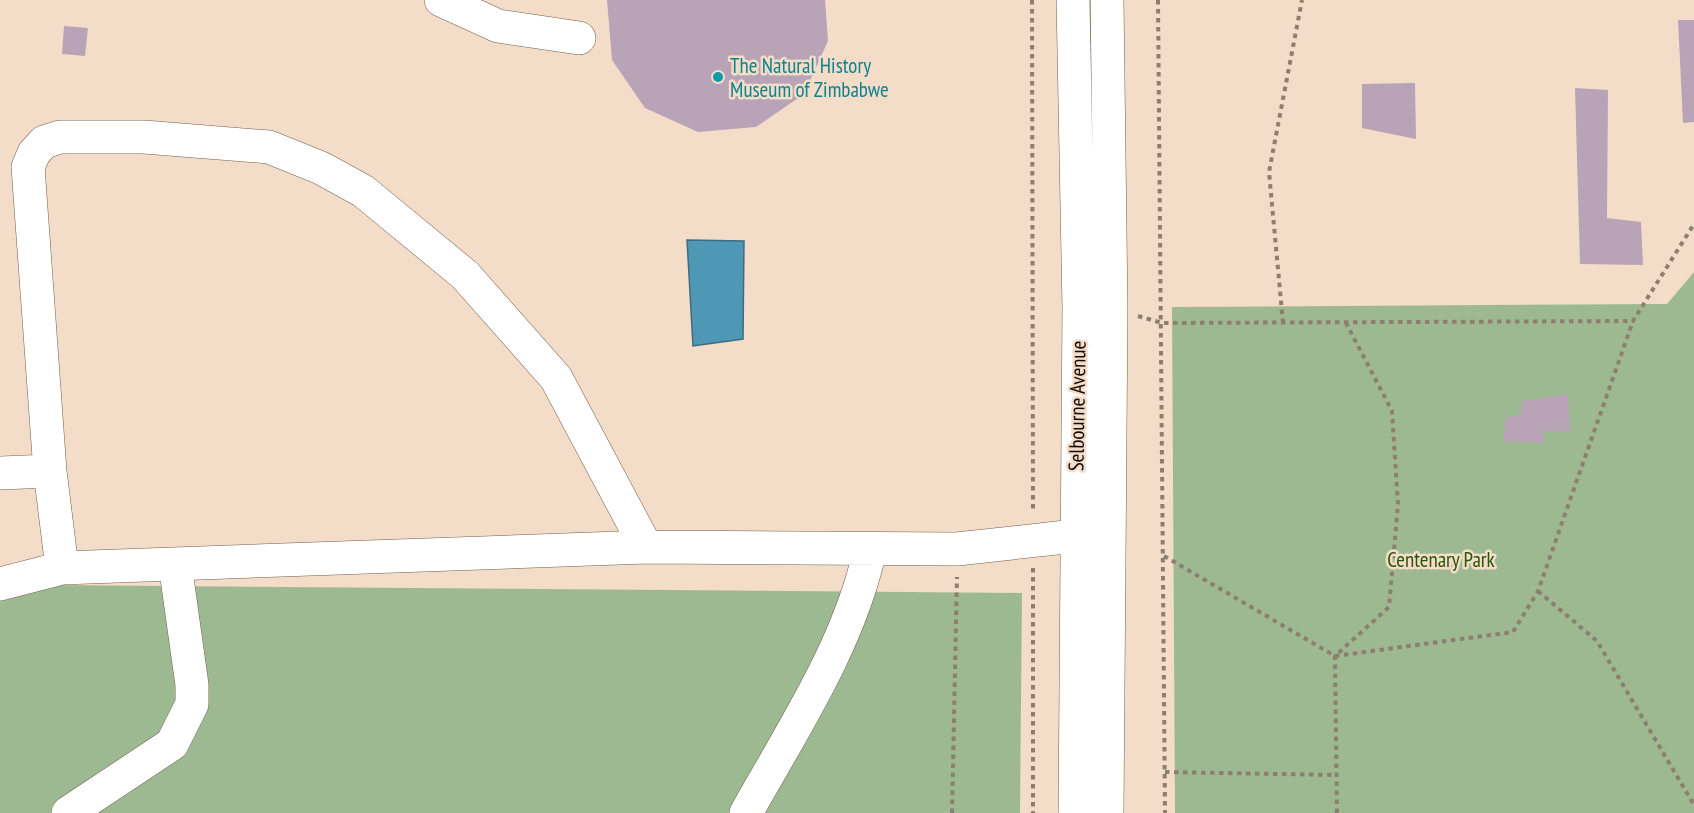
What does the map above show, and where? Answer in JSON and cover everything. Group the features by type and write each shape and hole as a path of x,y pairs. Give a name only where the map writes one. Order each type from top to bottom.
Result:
{"main road":[{"path":"441,0 498,26 579,38"},
{"name":"Selbourne Avenue","path":"1073,0 1079,308 1075,536 1075,813"},
{"name":"Selbourne Avenue","path":"1107,0 1111,309 1107,813"},
{"path":"62,568 50,471 28,167 34,153 44,142 60,137 144,137 268,147 321,168 363,191 465,275 556,378 646,547"},
{"path":"0,473 50,471"},
{"path":"0,584 62,568 646,547 957,549 1075,536"},
{"path":"746,813 827,668 862,587 870,550"},
{"path":"68,813 172,744 192,704 192,685 175,564"}],"path":[{"path":"1032,0 1033,813"},
{"path":"1158,0 1166,813"},
{"path":"1283,323 1269,172 1302,0"},
{"path":"1164,555 1335,656 1513,632 1538,591 1633,321 1694,224"},
{"path":"1111,309 1162,323 1633,321"},
{"path":"1337,813 1335,656 1389,607 1398,504 1392,411 1346,323"},
{"path":"952,813 957,549"},
{"path":"1538,591 1597,641 1694,805"},
{"path":"1165,772 1336,775"}],"green space":[{"name":"Centenary Park","path":"1694,272 1694,813 1175,813 1172,307 1667,304"},
{"path":"52,585 1022,593 1020,813 0,813 0,595"}],"water":[{"path":"687,240 744,241 743,339 693,346"}],"building":[{"name":"The Natural History Museum of Zimbabwe","path":"607,0 825,0 828,41 804,94 756,127 698,132 645,108 612,60"},
{"path":"1678,20 1694,20 1694,122 1683,123"},
{"path":"64,26 88,28 85,56 62,54"},
{"path":"1415,83 1416,139 1362,128 1362,84"},
{"path":"1575,88 1608,90 1607,218 1641,222 1643,265 1580,264"},
{"path":"1568,394 1570,431 1543,432 1543,443 1503,441 1506,418 1521,413 1522,401"}],"place":[{"name":"The Natural History Museum of Zimbabwe","path":"718,77"}]}
